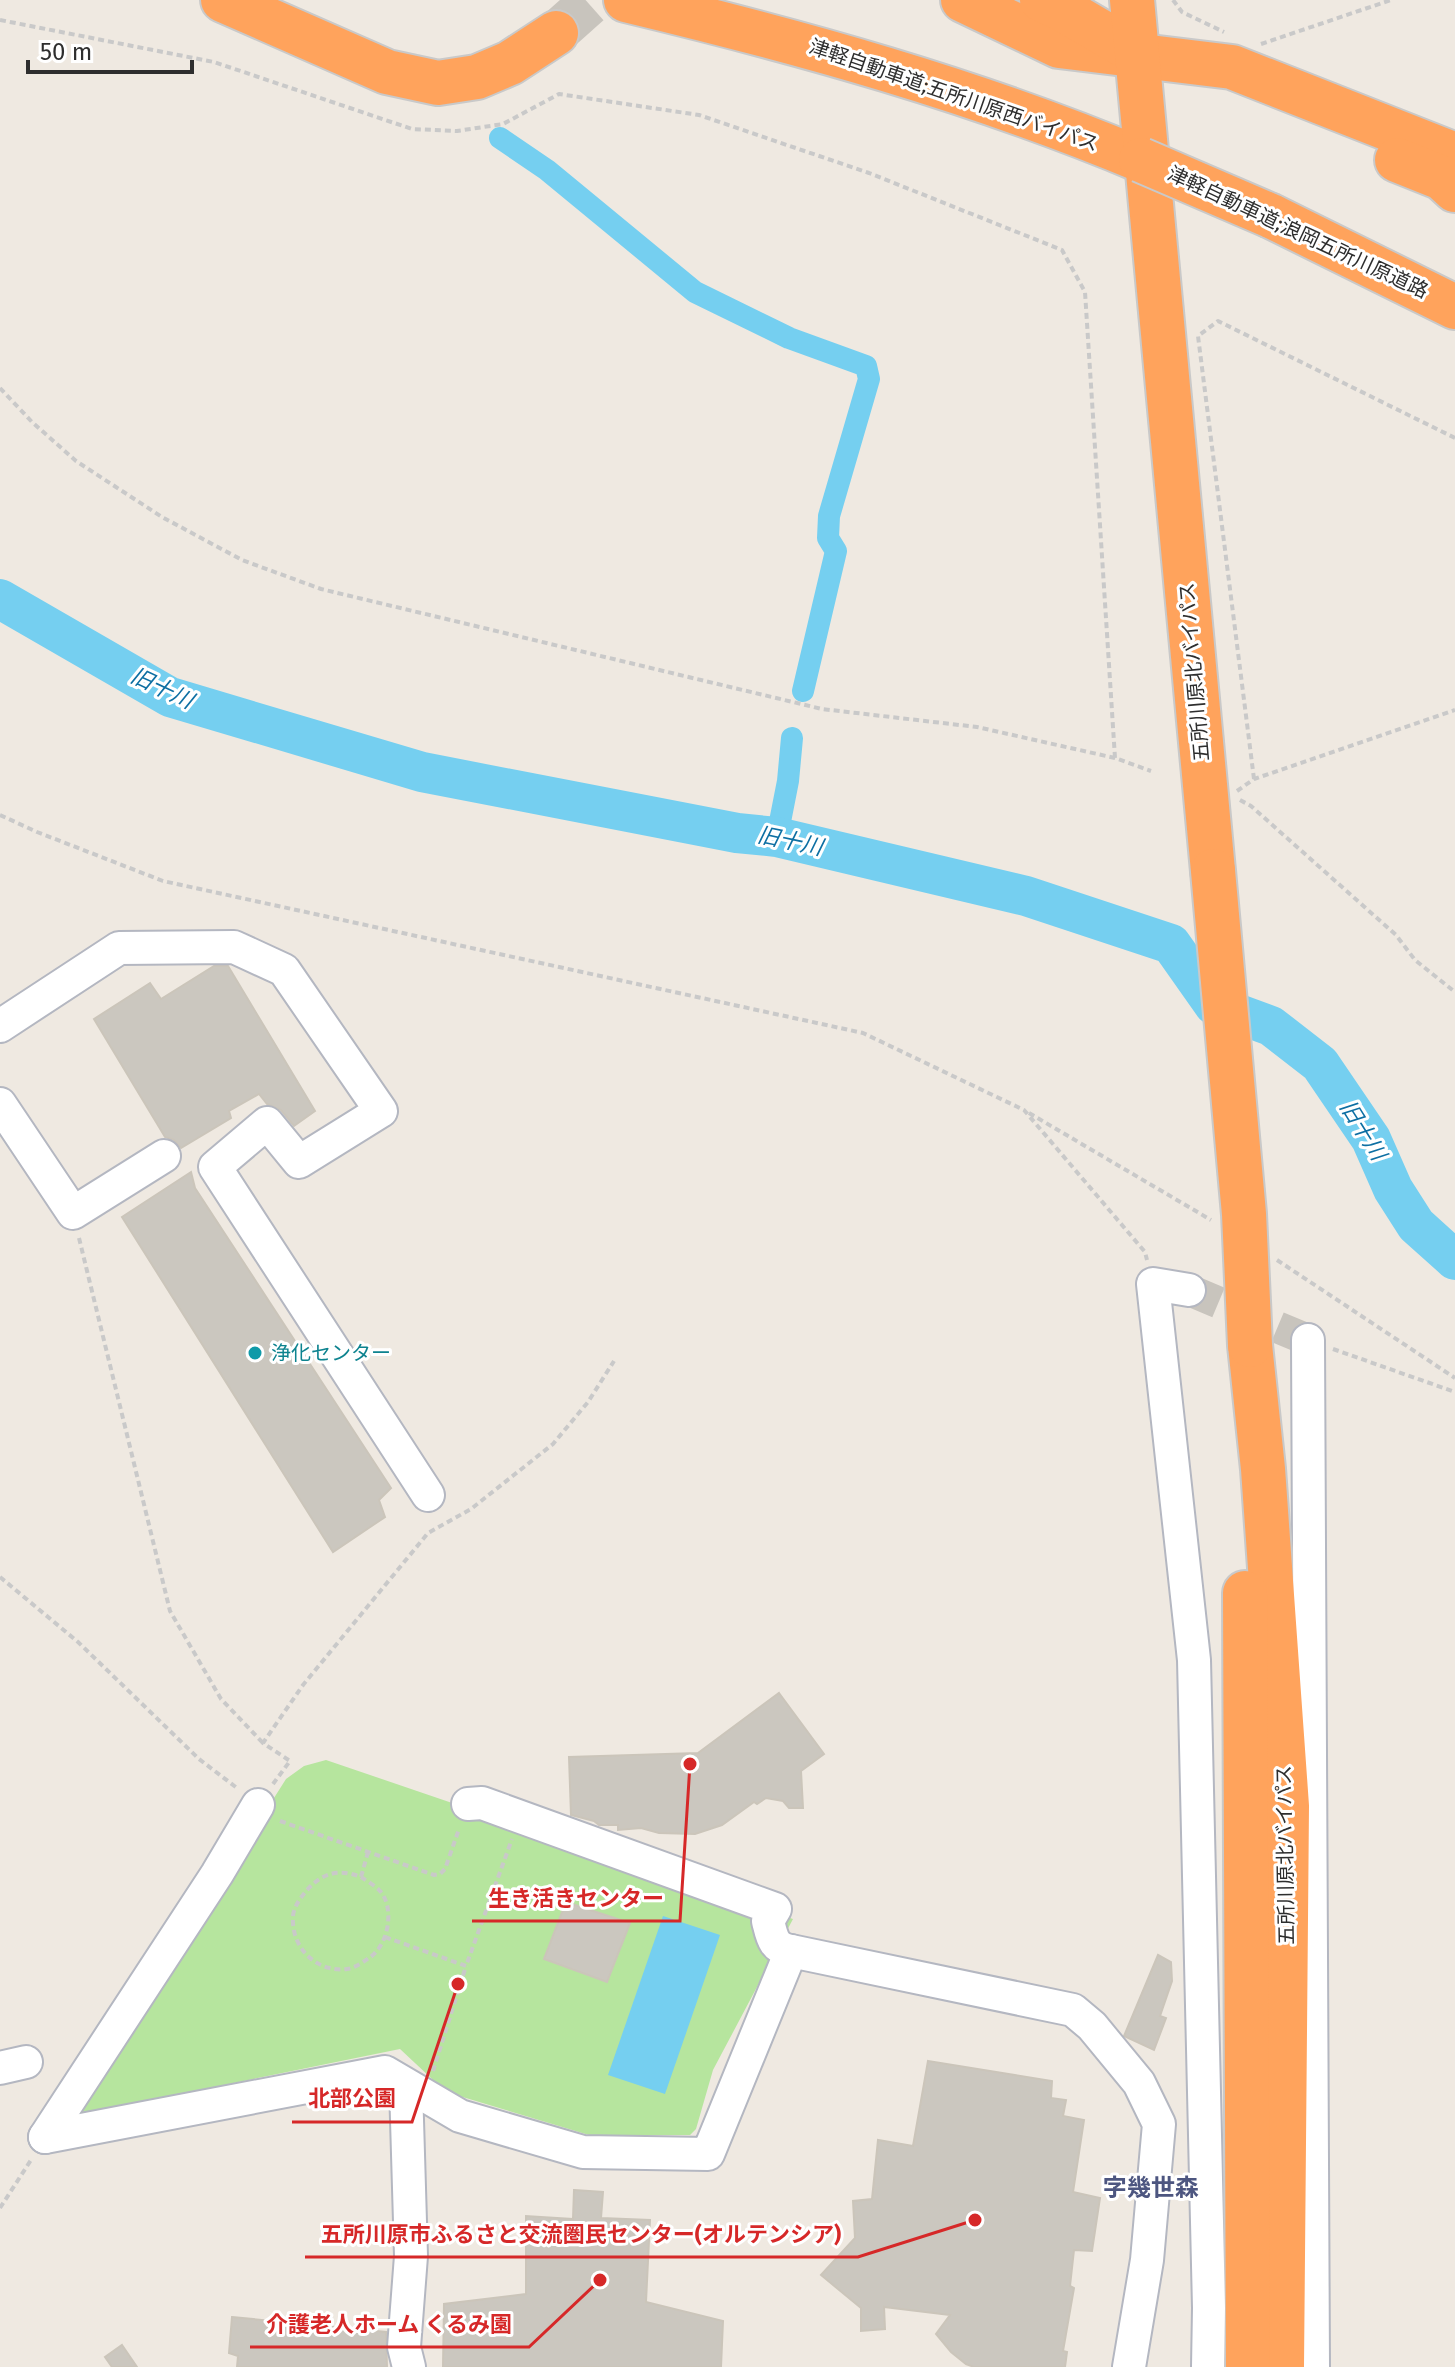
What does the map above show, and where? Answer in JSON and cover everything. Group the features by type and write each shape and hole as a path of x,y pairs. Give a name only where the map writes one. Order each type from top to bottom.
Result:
{"highway":[{"path":"223,0 387,72 438,83 477,77 510,63 556,33"},
{"name":"津軽自動車道;五所川原西バイパス","path":"626,0 875,64 985,101 1141,160"},
{"path":"963,0 1059,46 1232,67 1455,155"},
{"path":"1042,0 1139,55 1442,178 1455,190"},
{"name":"五所川原北バイパス","path":"1132,0 1244,1214 1250,1345 1263,1469 1287,1806 1282,2367"},
{"name":"津軽自動車道;浪岡五所川原道路","path":"1141,160 1271,216 1455,307"},
{"name":"五所川原北バイパス","path":"1248,2367 1245,1503 1250,1345"}],"street":[{"path":"0,1026 119,948 234,947 284,970 381,1111 299,1162 267,1123 215,1167 428,1495"},
{"path":"0,1104 73,1213 164,1156"},
{"path":"1189,1290 1153,1284 1194,1660 1208,2367"},
{"path":"1308,1340 1313,2367"},
{"path":"468,1804 482,1803 775,1909 768,1921 773,1941 781,1949 1073,2010 1092,2026 1139,2083 1159,2124 1147,2260 1129,2367"},
{"path":"45,2137 217,1874 256,1808"},
{"path":"45,2137 385,2072 460,2116 583,2152 708,2154 791,1951"},
{"path":"409,2367 404,2347 411,2256 416,2091"}],"path":[{"path":"1173,0 1182,12 1230,35"},
{"path":"1255,46 1391,0"},
{"path":"0,20 214,62 412,129 457,131 503,124 559,94 699,115 869,173 1062,250 1085,292 1115,758"},
{"path":"1254,779 1198,336 1218,321 1455,438"},
{"path":"0,388 76,461 162,517 242,560 321,589 822,709 977,727 1115,758 1151,771"},
{"path":"1455,710 1254,779 1241,790 1227,793 1251,806 1396,935 1415,960 1455,992"},
{"path":"0,815 163,881 863,1033 1024,1110 1145,1252 1153,1284"},
{"path":"73,1213 170,1611 221,1699 263,1743 290,1761 256,1808"},
{"path":"1308,1340 1455,1392"},
{"path":"263,1743 303,1685 428,1533 471,1509 553,1444 588,1402 614,1361"},
{"path":"0,1577 78,1642 199,1759 256,1808 434,1875 445,1869 468,1804"},
{"path":"416,2091 466,1966 520,1816"},
{"path":"361,1877 368,1852"},
{"path":"338,1873 361,1877 381,1892 386,1905 388,1930 377,1952 349,1969 327,1968 305,1955 299,1943 293,1916 298,1901 311,1882 322,1876 338,1873"},
{"path":"385,1937 466,1966"},
{"path":"0,2208 45,2137"}],"green space":[{"path":"326,1760 793,1919 713,2070 696,2129 690,2135 589,2135 446,2092 400,2049 72,2116 286,1779 304,1766"}],"water":[{"path":"663,1916 720,1935 665,2094 608,2075"}],"building":[{"path":"214,966 228,966 315,1111 294,1126 281,1110 267,1104 259,1094 229,1111 231,1118 181,1148 174,1140 165,1137 94,1019 150,983 161,999"},
{"path":"191,1172 195,1188 391,1488 379,1500 385,1517 333,1552 122,1217"},
{"path":"779,1693 824,1754 801,1771 803,1808 789,1808 783,1801 766,1798 757,1804 754,1802 722,1825 695,1834 659,1833 641,1828 618,1830 618,1825 599,1825 571,1815 569,1757 698,1753"},
{"path":"566,1902 630,1923 607,1982 544,1959"},
{"path":"1158,1955 1171,1962 1172,1981 1160,2016 1166,2018 1154,2050 1124,2036"},
{"path":"928,2061 1052,2081 1051,2098 1066,2100 1063,2116 1084,2120 1073,2192 1100,2198 1092,2251 1074,2250 1070,2286 1074,2288 1063,2351 1067,2352 1065,2367 974,2367 966,2364 936,2334 950,2315 884,2307 885,2329 861,2331 861,2308 821,2275 855,2238 853,2201 872,2199 878,2140 913,2146"},
{"path":"574,2190 603,2192 601,2218 650,2220 646,2302 723,2321 721,2367 443,2367 444,2304 526,2294 526,2216 573,2219"},
{"path":"232,2317 386,2332 387,2367 237,2367 238,2356 229,2353"},
{"path":"122,2345 137,2367 112,2367 105,2357"}],"waterway":[{"path":"500,138 547,170 695,292 789,338 866,366 869,379 829,516 828,538 836,551 803,691"},
{"name":"旧十川","path":"0,599 170,697 422,772 737,833 777,837 1026,896 1171,944 1214,1005 1271,1026 1320,1064 1371,1139 1393,1189 1416,1225 1455,1260"},
{"path":"777,837 788,781 792,738"}],"tunnel":[{"path":"556,33 593,0"},
{"path":"1189,1290 1308,1340"}],"place":[{"name":"浄化センター","path":"255,1353"},
{"name":"生き活きセンター","path":"690,1764"},
{"name":"北部公園","path":"458,1984"},
{"name":"五所川原市ふるさと交流圏民センター(オルテンシア)","path":"975,2220"},
{"name":"介護老人ホーム くるみ園","path":"600,2280"}],"district":[{"name":"字幾世森","path":"1151,2188"}]}
